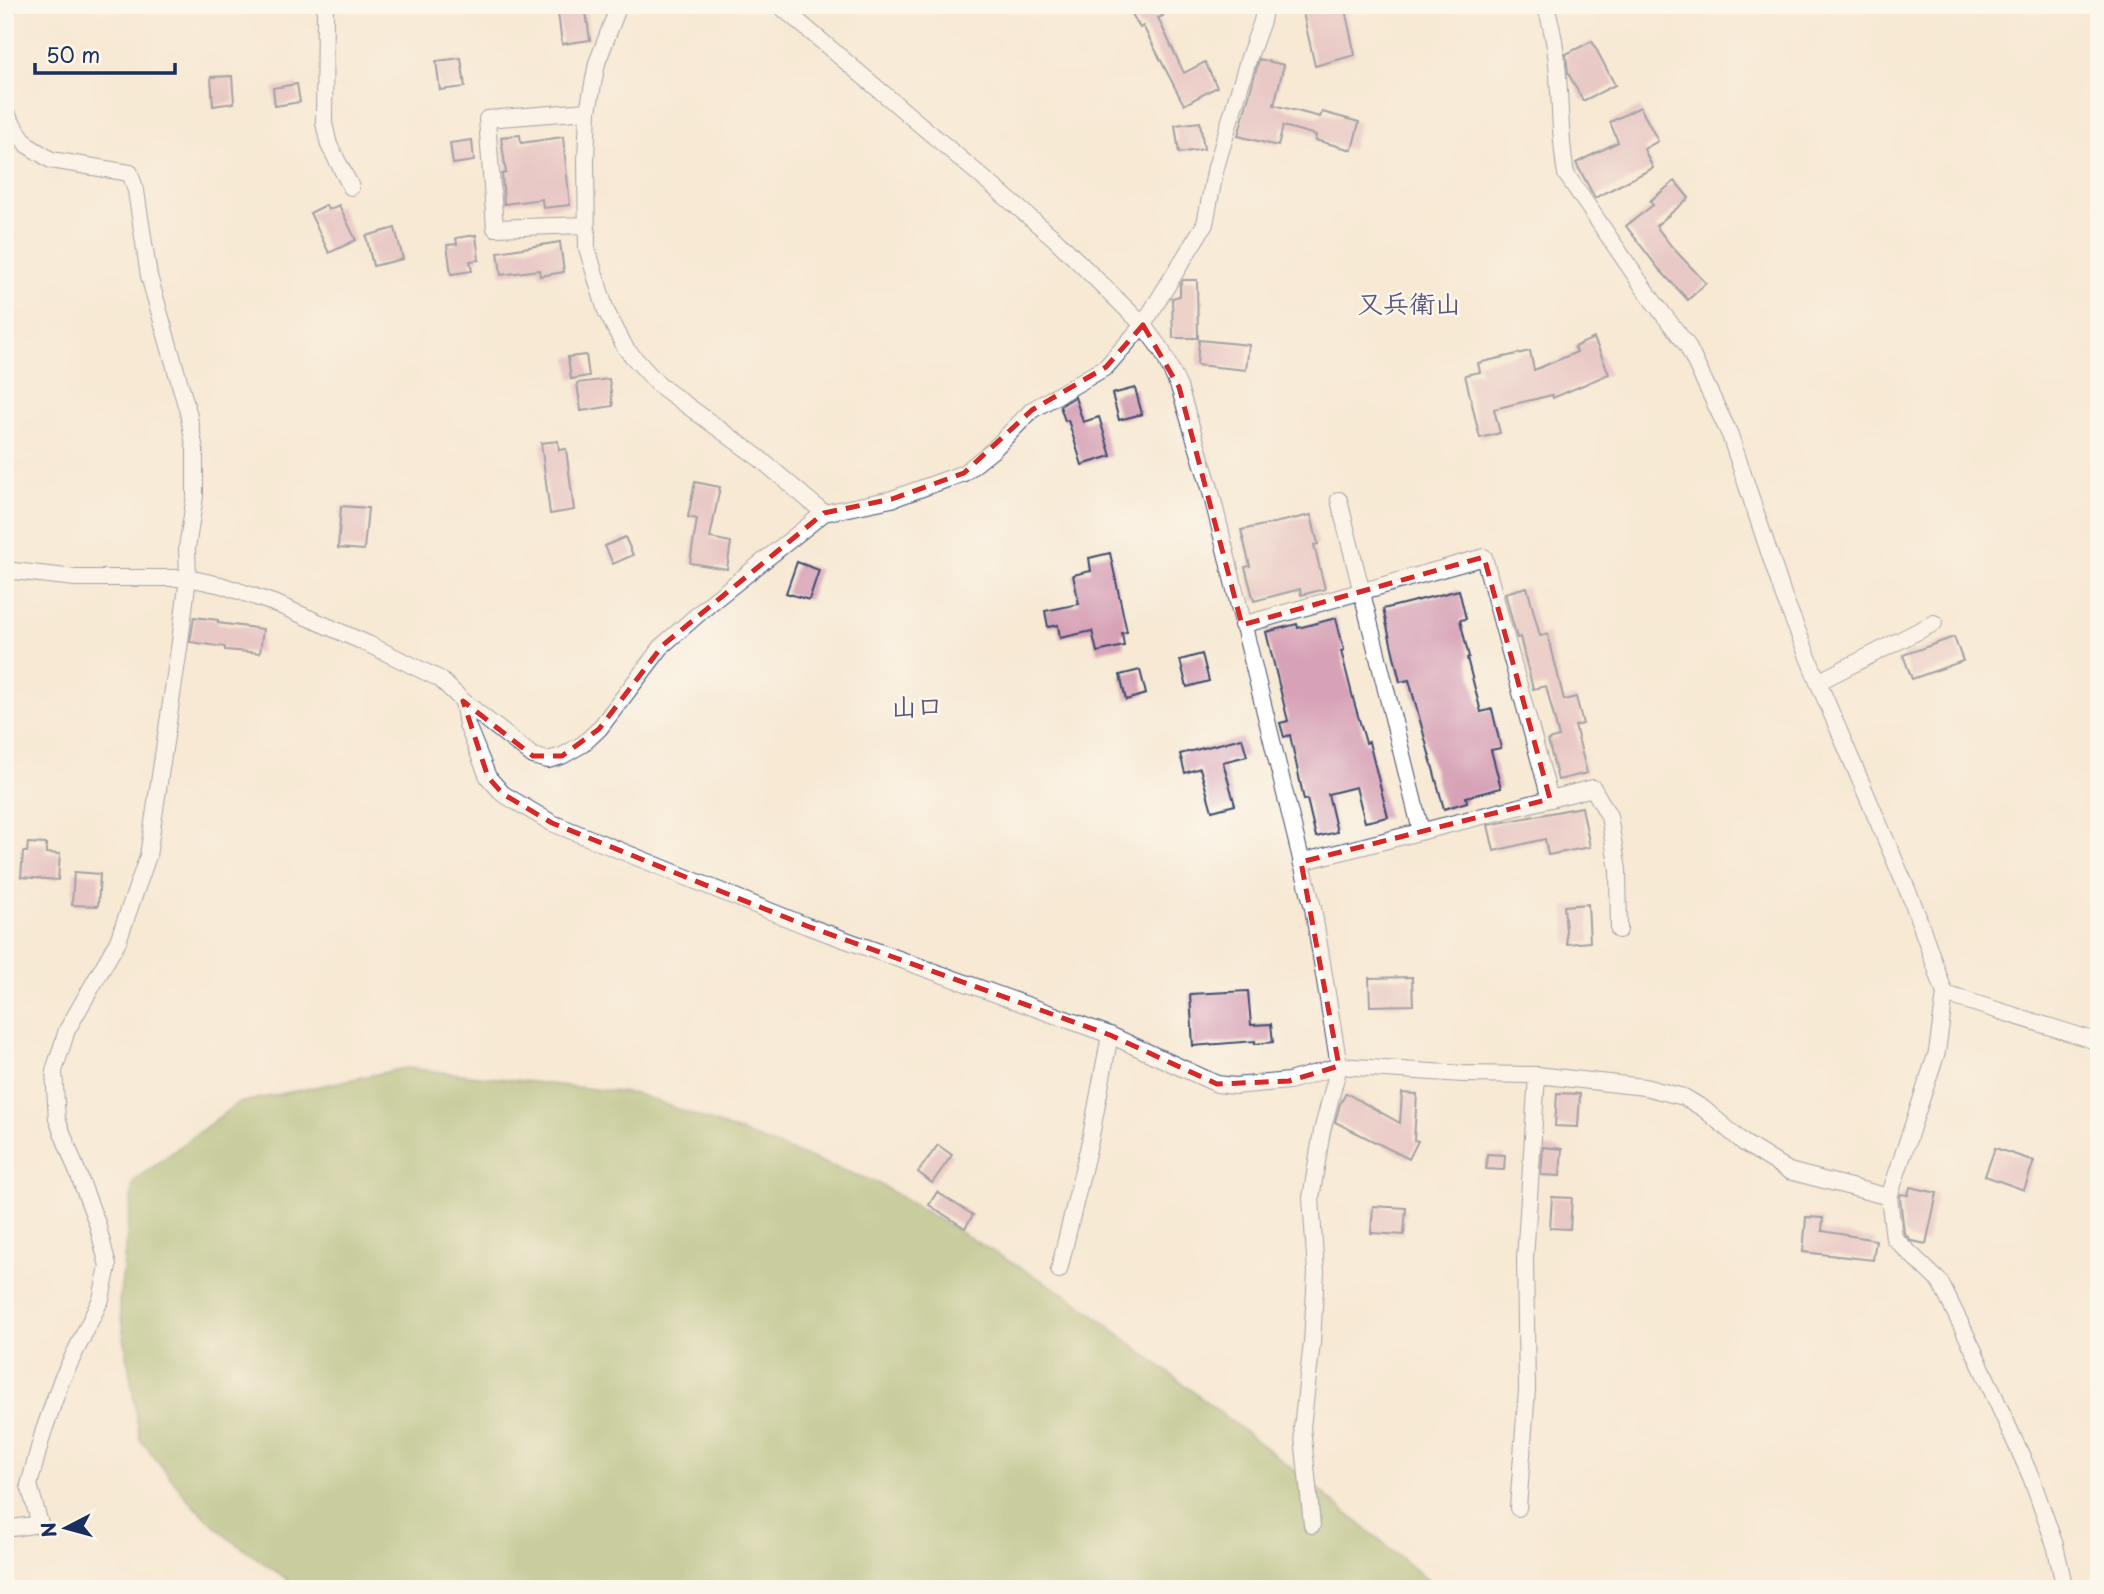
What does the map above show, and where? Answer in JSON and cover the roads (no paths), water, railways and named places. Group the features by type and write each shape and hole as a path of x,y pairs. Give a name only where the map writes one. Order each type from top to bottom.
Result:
{"street":[{"path":"5,11 11,5"},
{"path":"325,5 324,123 329,145 351,187"},
{"path":"619,5 597,63 588,111 587,247 606,311 626,349 659,385 759,458 824,513"},
{"path":"779,5 1054,238 1143,326 1166,359 1186,407 1210,488 1317,929 1339,1066 1322,1131 1311,1198 1316,1272 1303,1427 1312,1525"},
{"path":"5,570 75,578 188,578 221,585 279,605 440,679 463,701 533,756 548,760 562,756 583,744 599,729 663,645 712,602 824,513 891,499 964,473 993,450 1032,410 1106,367 1143,326 1205,224 1216,167 1265,5"},
{"path":"1545,5 1555,54 1566,174 1650,298 1687,345 1730,435 1784,597 1913,903 1945,994 1937,1052 1889,1197 1894,1238 1940,1282 2031,1477 2055,1545 2065,1589"},
{"path":"586,225 495,228 487,119 588,111"},
{"path":"5,112 27,145 51,160 130,173 136,191 149,276 188,412 195,450 195,496 187,548 188,578 148,856 118,941 68,1030 54,1071 57,1119 97,1223 108,1266 101,1299 61,1381 29,1485 40,1524 5,1529"},
{"path":"1339,500 1421,831"},
{"path":"1242,625 1484,557 1550,799"},
{"path":"1818,682 1934,623"},
{"path":"463,701 467,725 488,777 503,794 552,823 807,926 1110,1035 1217,1084 1235,1086 1289,1081 1339,1066 1537,1076 1643,1087 1684,1097 1704,1109 1744,1143 1789,1171 1889,1197"},
{"path":"1301,862 1593,788 1609,816 1618,870 1619,930"},
{"path":"1945,994 2099,1042"},
{"path":"1059,1270 1090,1141 1110,1035"},
{"path":"1518,1508 1527,1390 1525,1259 1537,1076"}],"district":[{"name":"又兵衛山","path":"1409,302"},
{"name":"山口","path":"917,705"}]}
